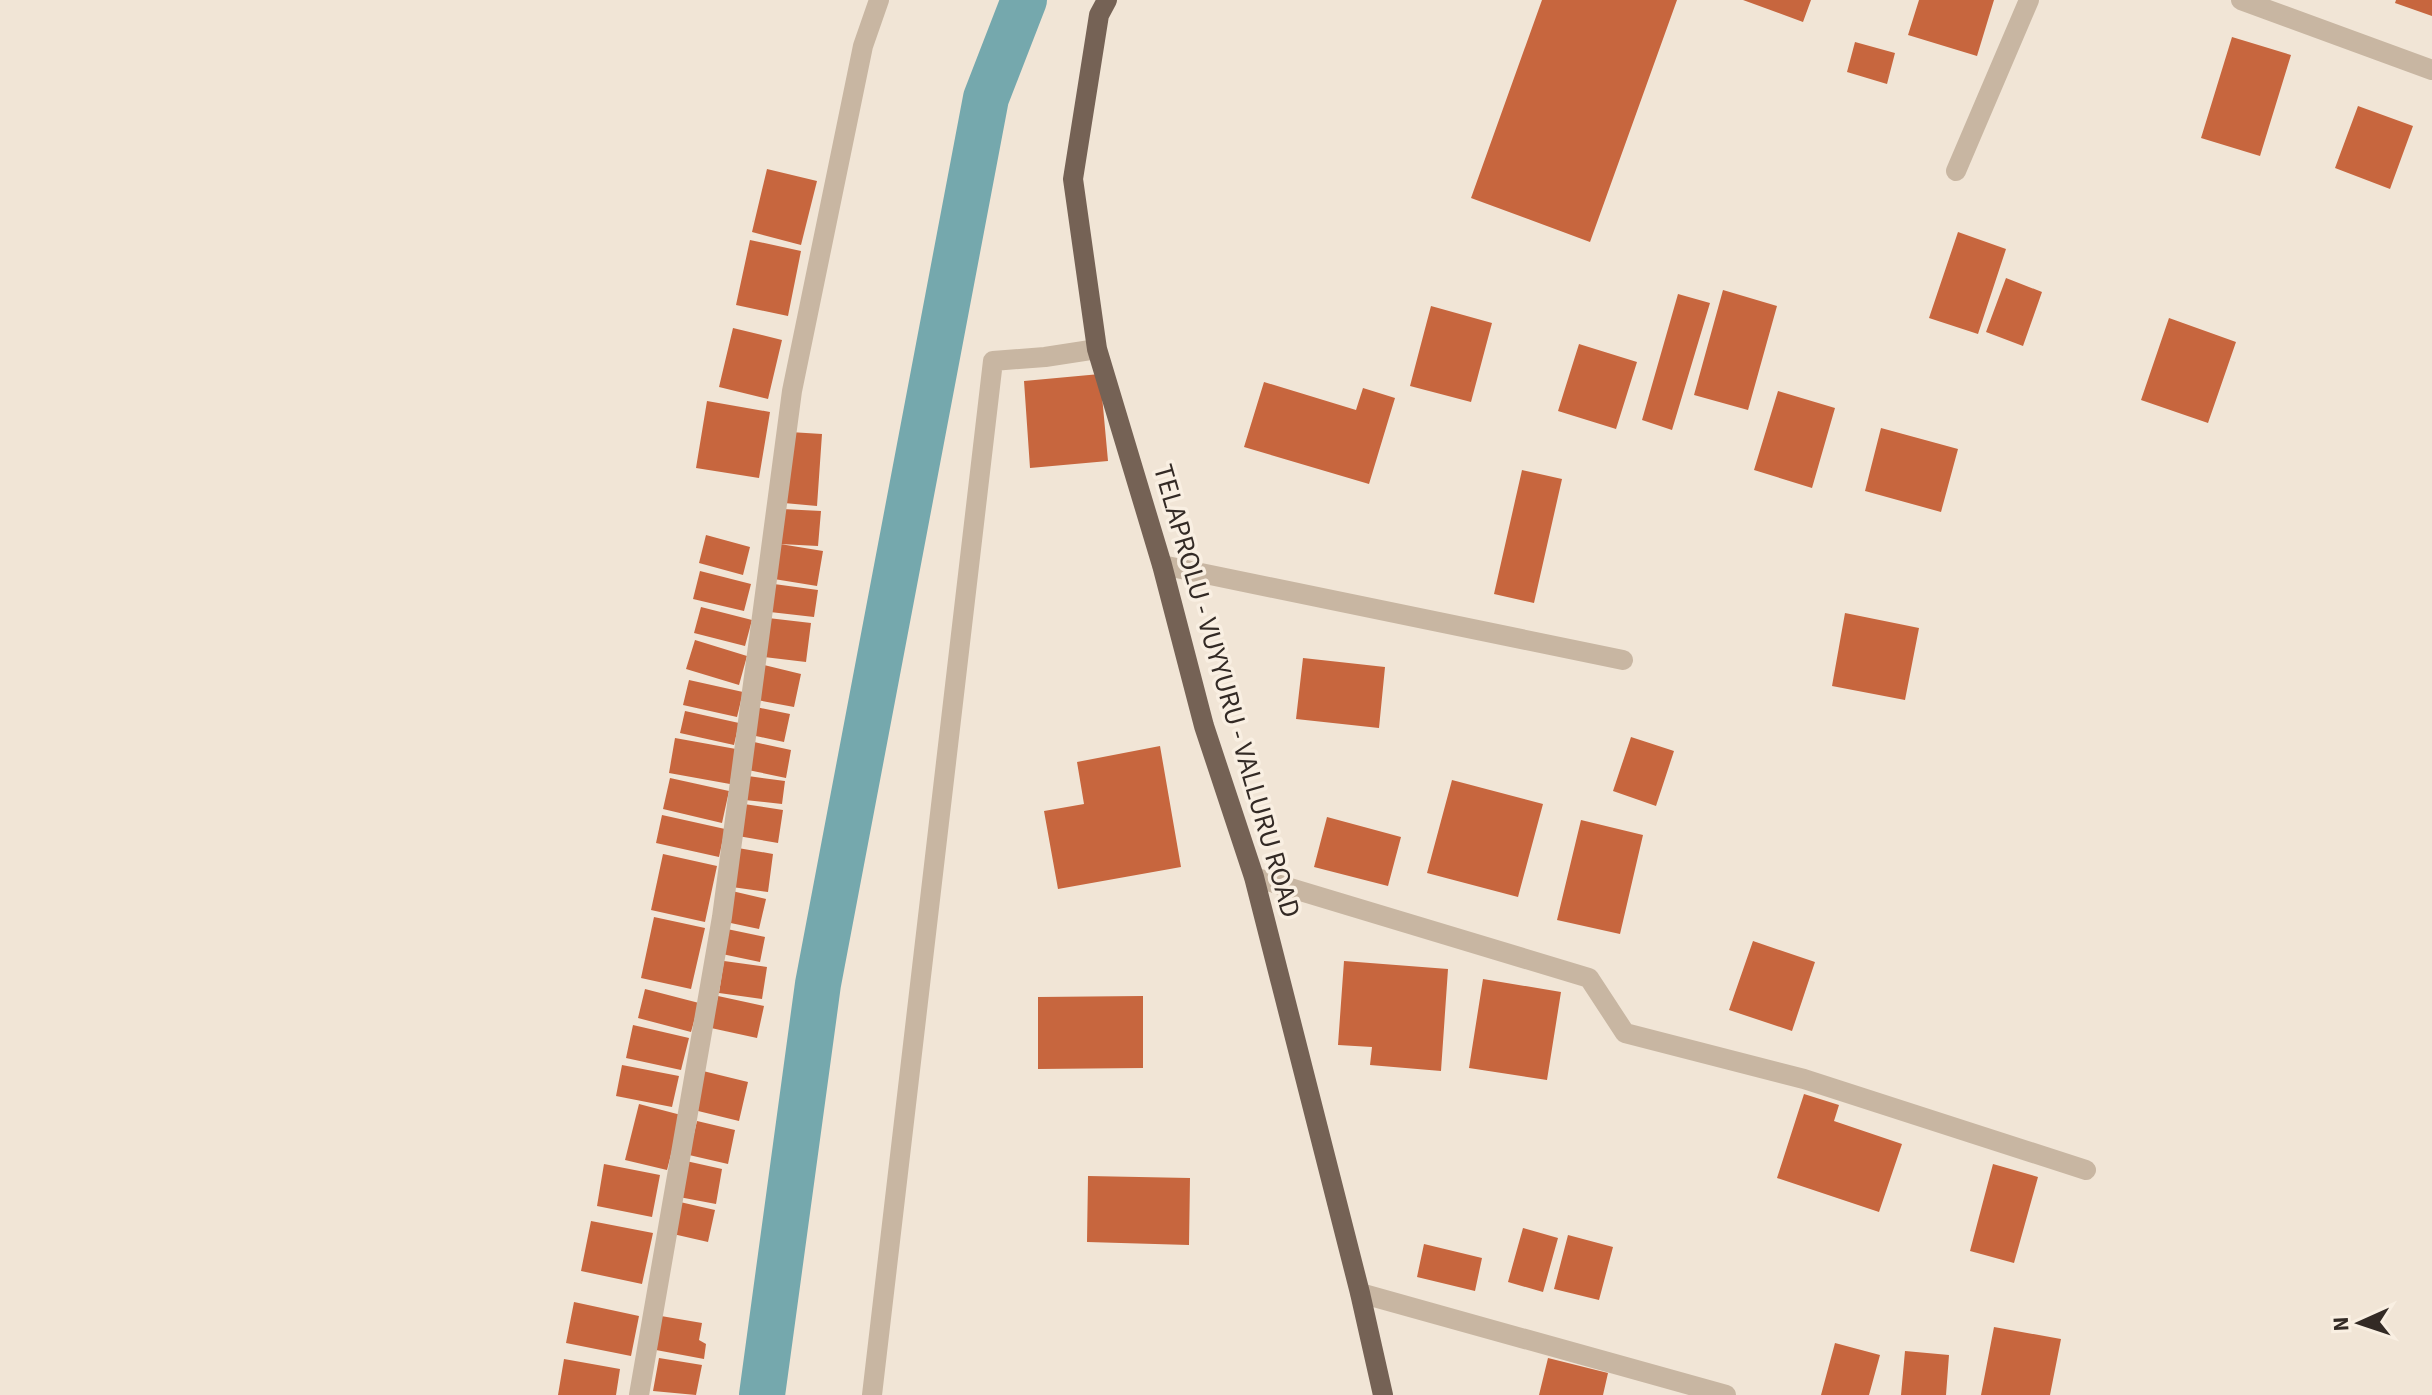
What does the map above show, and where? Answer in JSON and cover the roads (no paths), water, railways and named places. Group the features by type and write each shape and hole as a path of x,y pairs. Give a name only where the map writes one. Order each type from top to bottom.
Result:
{"main road":[{"name":"TELAPROLU - VUYYURU - VALLURU ROAD","path":"1107,0 1099,15 1073,179 1097,349 1162,565 1204,726 1254,877 1383,1395"}],"street":[{"path":"639,1395 722,917 792,391 863,46 879,0"},
{"path":"1956,171 2029,0"},
{"path":"2241,0 2432,70"},
{"path":"872,1395 993,361 1097,349"},
{"path":"1162,565 1623,660"},
{"path":"1254,877 1589,978 1625,1033 1804,1079 2086,1170"},
{"path":"1360,1293 1726,1395"}],"waterway":[{"path":"762,1395 818,984 986,98 1024,0"}]}
